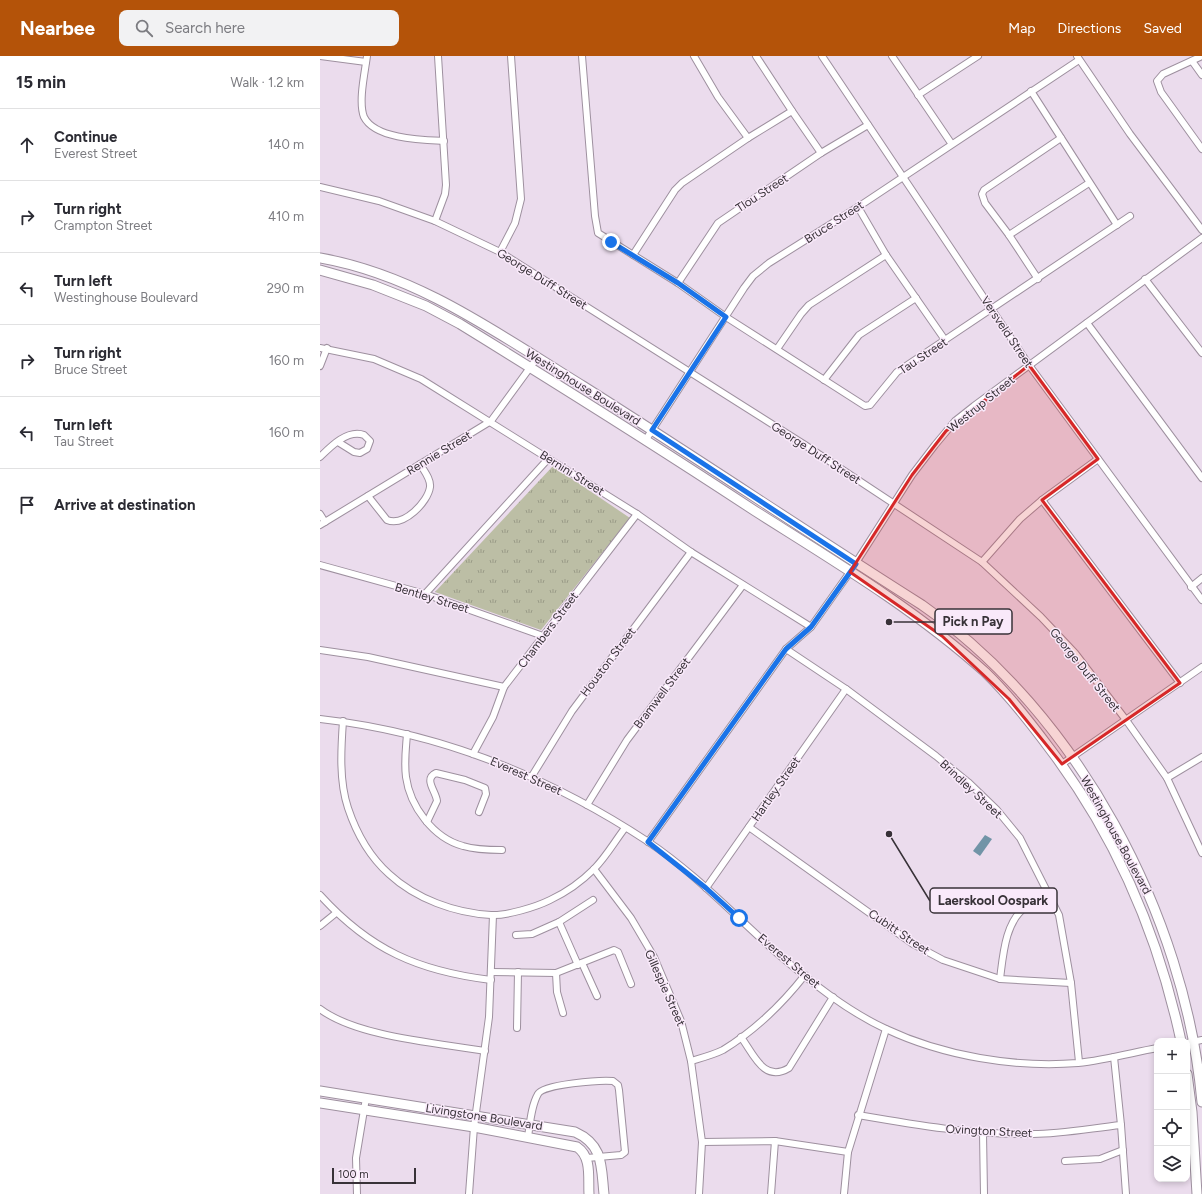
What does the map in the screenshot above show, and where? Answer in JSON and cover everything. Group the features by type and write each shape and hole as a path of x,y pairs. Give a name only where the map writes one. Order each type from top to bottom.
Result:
{"street":[{"path":"320,56 367,59 362,102 364,116 368,122 380,130 394,135 410,139 444,142"},
{"path":"436,221 445,194 446,185 438,56"},
{"path":"500,252 515,223 521,198 511,56"},
{"name":"Tau Street","path":"582,56 596,228 598,233 678,283 726,317 858,403 868,406 897,372 992,310 1130,216"},
{"path":"694,56 718,97 748,138"},
{"path":"756,56 821,153"},
{"name":"Versveld Street","path":"822,56 1029,365 1202,600"},
{"path":"892,56 951,143"},
{"path":"918,95 978,56"},
{"path":"1202,56 1163,74 1158,79 1157,83 1202,149"},
{"path":"1078,58 1130,134 1202,230"},
{"name":"Bruce Street","path":"645,441 744,288 761,268 858,207 1078,58"},
{"path":"1192,61 1202,75"},
{"path":"1031,91 1117,225"},
{"path":"634,255 675,190 682,183 748,138 792,111"},
{"name":"Tlou Street","path":"678,283 718,223 821,153 868,125"},
{"path":"1038,279 986,203 982,194 984,190 1061,138"},
{"path":"1009,235 1089,183"},
{"name":"George Duff Street","path":"320,187 379,201 436,221 500,252 982,562 1062,639 1126,720 1167,778 1202,853"},
{"path":"858,207 886,255 945,340"},
{"name":"Westrup Street","path":"648,842 786,649 811,627 856,564 912,475 955,421 1202,238"},
{"path":"777,349 809,305 886,255"},
{"name":"Westinghouse Boulevard","path":"320,258 392,278 461,310 652,430 856,564 929,610 970,642 1032,706 1072,756 1104,808 1156,911 1171,952 1194,1041 1202,1102"},
{"name":"Westinghouse Boulevard","path":"320,270 373,285 426,306 460,324 850,572 923,621 985,673 1020,710 1062,764 1106,833 1134,891 1164,972 1180,1038"},
{"path":"1145,279 1202,353"},
{"path":"824,380 859,336 916,298"},
{"path":"1087,323 1202,478"},
{"path":"320,366 323,348"},
{"name":"Bernini Street","path":"323,348 374,359 421,379 491,421 548,459 637,514 691,552 811,627"},
{"name":"Rennie Street","path":"322,524 491,421 537,358"},
{"path":"320,457 338,442 346,437 358,433 367,436 370,441 367,449 360,453 354,452 338,442"},
{"path":"425,594 548,459"},
{"path":"982,562 1006,534 1042,500 1098,459"},
{"path":"368,496 384,517 391,522 400,520 409,515 423,500 430,487 429,478 420,464"},
{"path":"1042,500 1180,683"},
{"path":"320,514 322,524"},
{"name":"Chambers Street","path":"473,754 493,717 504,687 637,514"},
{"name":"Houston Street","path":"532,776 572,711 691,552"},
{"name":"Bentley Street","path":"320,565 425,594 543,636"},
{"path":"1191,587 1202,578"},
{"name":"Bramwell Street","path":"587,805 626,740 743,585"},
{"name":"Brindley Street","path":"786,649 846,689 936,756 968,782 997,810 1020,838 1061,921 1071,983 1079,1062"},
{"path":"320,650 368,657 504,687"},
{"path":"1062,764 1202,667"},
{"name":"Hartley Street","path":"706,888 846,689"},
{"name":"Everest Street","path":"320,719 343,721 407,734 473,754 532,776 587,805 648,842 706,888 779,955 833,997 886,1029 930,1045 991,1059 1037,1063 1079,1062 1114,1057 1154,1049"},
{"path":"343,721 343,782 348,807 362,840 389,874 414,893 455,909 493,915 523,909 549,900 576,883 594,869 625,828"},
{"path":"407,734 405,761 409,793 415,806 427,822 443,836 461,846 480,850 502,850"},
{"path":"1167,778 1202,757"},
{"path":"427,822 437,801 430,780 431,776 436,772 465,780 485,788 486,794 479,812"},
{"name":"Cubitt Street","path":"749,827 913,944 943,960 1000,979 1071,983"},
{"name":"Gillespie Street","path":"594,869 631,918 654,957 681,1021 691,1061 702,1142 699,1194"},
{"path":"320,896 336,913 376,945 423,967 461,977 491,980"},
{"path":"1000,979 1004,951 1015,920 1026,907 1049,896"},
{"path":"516,935 532,934 559,922 593,900"},
{"path":"320,926 336,913"},
{"path":"469,1194 475,1116 485,1051 492,972 493,915"},
{"path":"559,922 597,996"},
{"path":"492,972 556,973 612,950 616,950 631,984"},
{"path":"517,1028 518,972"},
{"path":"556,973 557,992 563,1013"},
{"path":"691,1061 718,1052 741,1037 781,1003 805,975"},
{"path":"741,1037 764,1069 770,1072 784,1071 790,1068 833,997"},
{"path":"320,1010 348,1024 378,1033 485,1051"},
{"path":"844,1194 848,1152 858,1115 886,1029"},
{"path":"1114,1057 1126,1194"},
{"path":"528,1137 538,1094 545,1088 572,1084 613,1081 618,1085 626,1148 625,1152 621,1155 587,1158 590,1194"},
{"name":"Livingstone Boulevard","path":"320,1090 575,1132 583,1136 596,1149 600,1157"},
{"path":"1190,1097 1197,1194"},
{"path":"357,1194 356,1158 366,1098"},
{"name":"Livingstone Boulevard","path":"320,1103 474,1127 577,1147 587,1158"},
{"name":"Ovington Street","path":"858,1115 983,1133 1035,1134 1121,1125"},
{"path":"983,1133 984,1194"},
{"path":"702,1142 775,1141 848,1152"},
{"path":"771,1194 775,1141"},
{"path":"1065,1161 1100,1159 1123,1150"},
{"path":"600,1157 604,1194"}],"highlighted area":[{"path":"1029,365 1098,459 1042,500 1180,683 1062,764 1009,699 942,636 850,572 912,475 946,431"}],"green space":[{"path":"553,466 630,518 541,630 435,592"}],"water":[{"path":"985,835 992,839 980,856 973,851"}],"place":[{"name":"Pick n Pay","path":"889,622"},
{"name":"Laerskool Oospark","path":"889,834"}],"route":[{"path":"611,242 678,283 726,317 652,430 856,564 811,627 786,649 648,842 706,888 739,918"}]}
